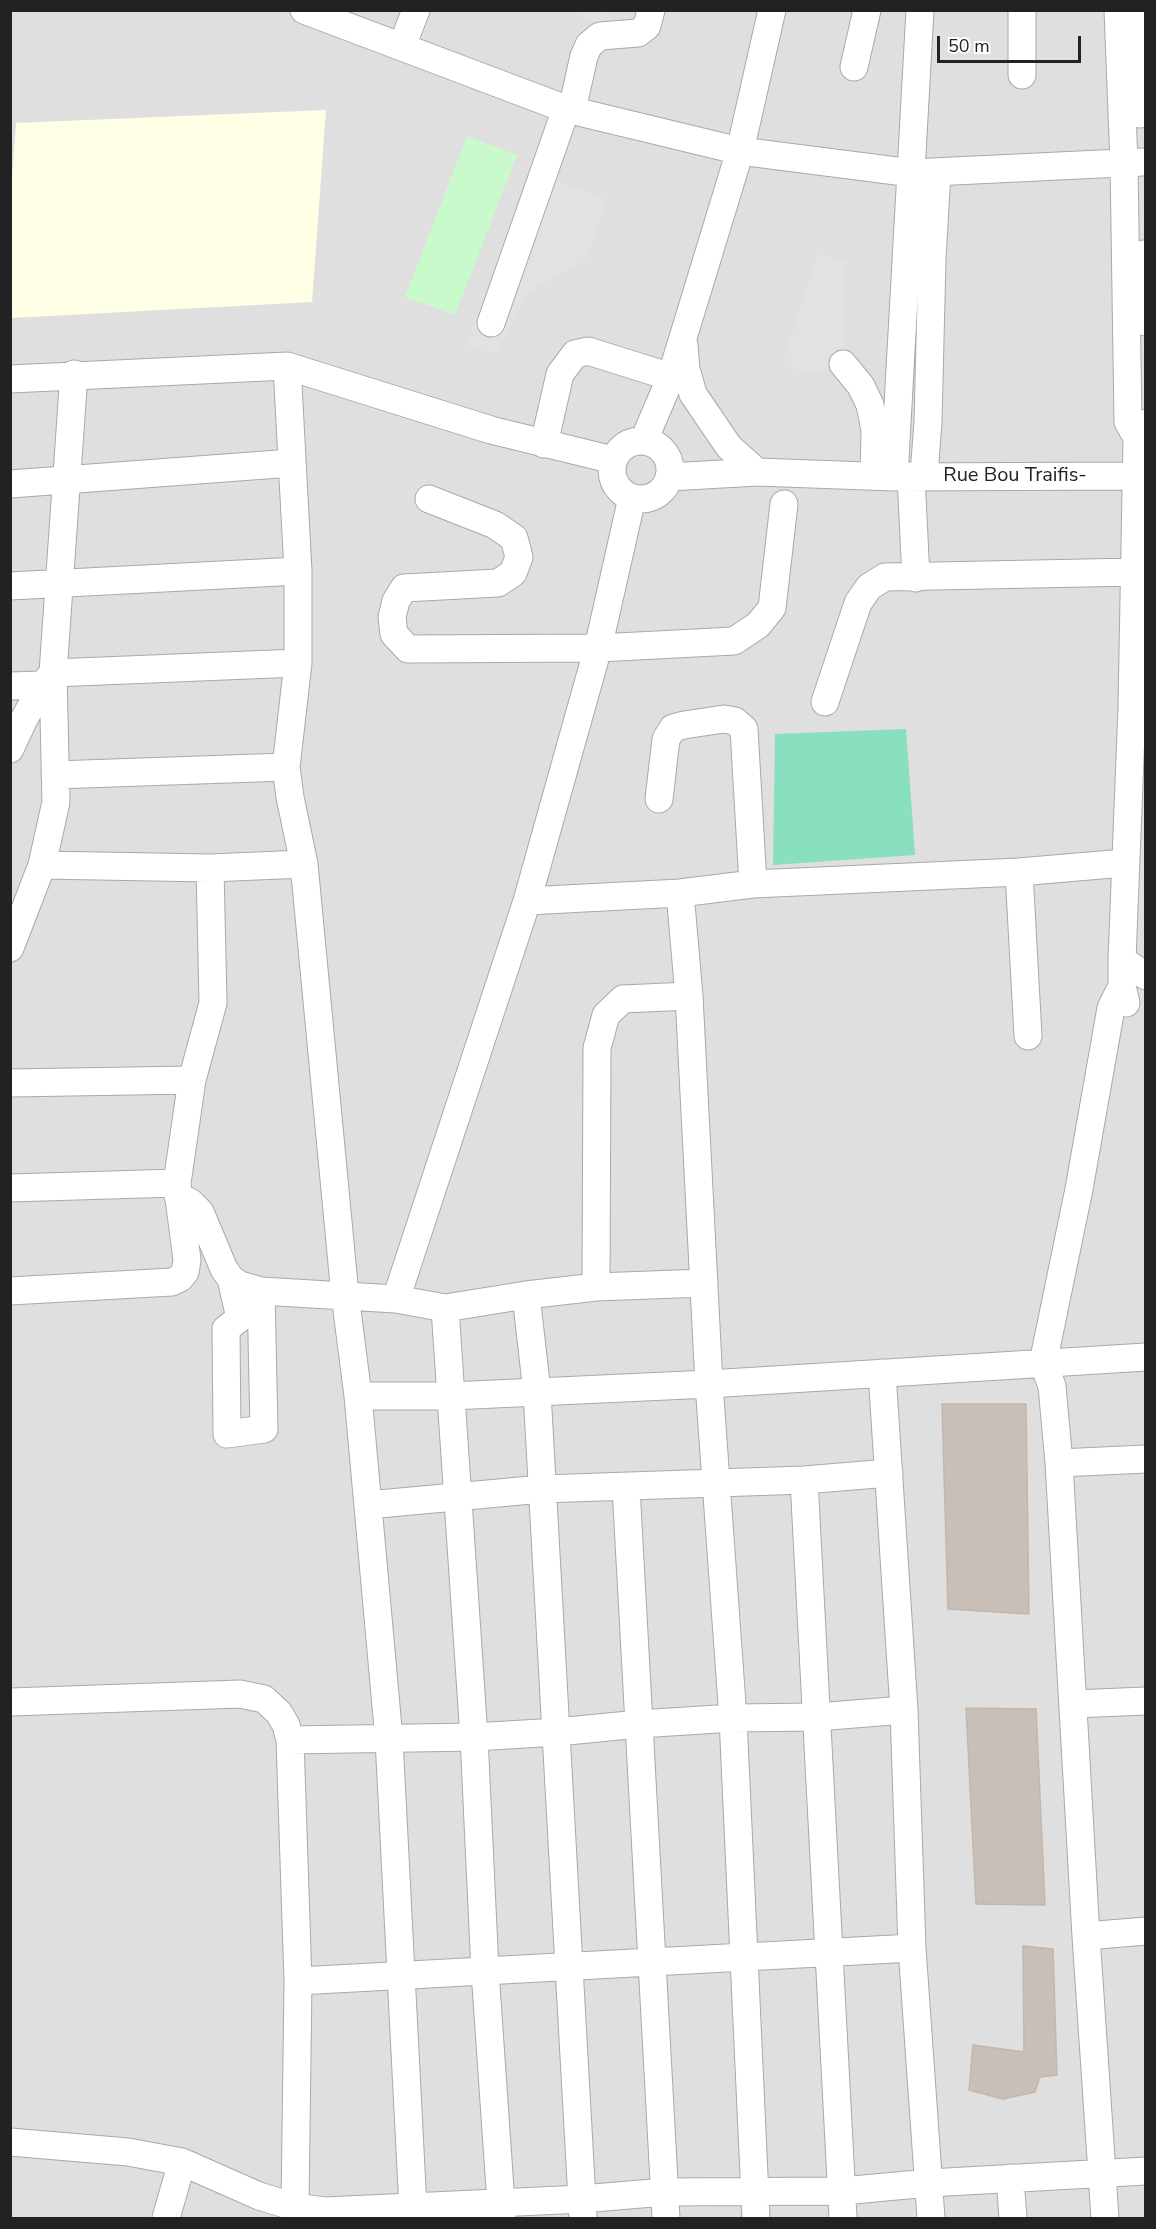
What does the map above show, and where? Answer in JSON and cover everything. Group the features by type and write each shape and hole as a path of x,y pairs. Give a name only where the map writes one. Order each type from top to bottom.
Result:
{"street":[{"path":"304,10 569,110 740,151 924,173 1133,163"},
{"path":"402,46 416,10"},
{"path":"491,323 569,110 589,45 600,36 638,33 647,26 651,10"},
{"path":"644,441 671,377 740,151 772,10"},
{"path":"854,67 867,10"},
{"path":"916,578 901,476 924,173 920,10"},
{"path":"1022,10 1022,75"},
{"path":"1118,10 1146,322"},
{"path":"1105,2218 1052,1370 1097,1188 1125,1034 1126,1009 1135,970 1124,863 1138,731 1135,572 1141,482 1141,431 1128,422 1137,10"},
{"path":"683,340 686,369 693,394 729,447 757,472"},
{"path":"544,444 560,374 576,354 588,351 671,377"},
{"path":"843,364 861,386 870,405 874,430 901,476"},
{"path":"287,366 298,571 298,663 286,767 304,864 345,1295 358,1396 389,1739 413,2208"},
{"path":"10,379 74,374 287,366 491,430 613,460"},
{"path":"10,948 42,865 56,802 48,679 60,583 74,374"},
{"path":"634,441 644,441 662,449 668,458 669,477 665,486 650,498 632,498 616,487 611,470 613,460 625,445 634,441"},
{"path":"10,484 292,463"},
{"name":"Rue Bou Traifis-","path":"669,477 757,472 1141,482"},
{"path":"396,1299 527,901 598,648 632,498"},
{"path":"429,499 495,525 514,538 519,557 513,573 498,583 404,588 396,601 392,618 394,634 408,649 598,648 734,641 758,625 772,608 784,504"},
{"path":"10,585 298,571"},
{"path":"825,702 858,603 869,586 885,577 1135,572"},
{"path":"10,686 48,679 298,663"},
{"path":"10,749 24,719 48,679"},
{"path":"659,799 666,739 674,728 724,718 735,721 744,729 753,884"},
{"path":"55,775 286,767"},
{"path":"527,901 681,893 753,884 1019,872 1124,863"},
{"path":"42,865 210,868 304,864"},
{"path":"10,1291 172,1282 185,1272 187,1260 178,1190 192,1080 213,1003 210,868"},
{"path":"1019,872 1028,1036"},
{"path":"681,893 689,996 709,1384 733,1718 756,2205"},
{"path":"596,1287 597,1048 606,1015 623,999 689,996"},
{"path":"10,1083 192,1080"},
{"path":"10,1188 178,1190 200,1212 231,1279 240,1318 226,1329 227,1434 264,1429 261,1291"},
{"path":"231,1279 240,1285 261,1291 396,1299 445,1308 596,1287 704,1283"},
{"path":"526,1295 537,1392 583,2209"},
{"path":"445,1308 474,1737 485,1971 502,2210"},
{"path":"358,1396 451,1396 882,1373 1052,1370 1146,1357"},
{"path":"882,1373 904,1710 912,1948 931,2218"},
{"path":"1059,1463 1146,1459"},
{"path":"368,1504 542,1489 804,1480 889,1473"},
{"path":"804,1480 843,2218"},
{"path":"626,1487 665,2205"},
{"path":"11,1702 240,1694 264,1699 279,1713 286,1725 290,1740 298,1981 282,2209"},
{"path":"1072,1704 1146,1701"},
{"path":"290,1740 474,1737 733,1718 817,1717 904,1710"},
{"path":"1086,1936 1146,1931"},
{"path":"298,1981 912,1948"},
{"path":"10,2142 128,2152 182,2162 259,2196 282,2209 326,2211 756,2205 842,2191 929,2183 1146,2171"},
{"path":"166,2218 182,2162"},
{"path":"1010,2178 1013,2218"}],"shaded area":[{"path":"11,11 1145,11 1145,2218 11,2218"},
{"path":"565,11 607,12 605,25"},
{"path":"326,110 312,302 11,318 10,205 16,123"},
{"path":"551,179 606,199 587,259 528,293 496,354 466,345 532,183"},
{"path":"818,254 846,260 845,346 824,372 798,371 784,359"}],"green space":[{"path":"467,136 517,155 455,315 405,297"},
{"path":"906,729 915,855 773,865 775,734"}],"building":[{"path":"942,1404 1026,1404 1029,1614 948,1609"},
{"path":"966,1708 1036,1709 1045,1905 976,1904"},
{"path":"1023,1946 1053,1949 1057,2075 1040,2077 1035,2092 1003,2099 969,2090 973,2045 1024,2052"}]}
